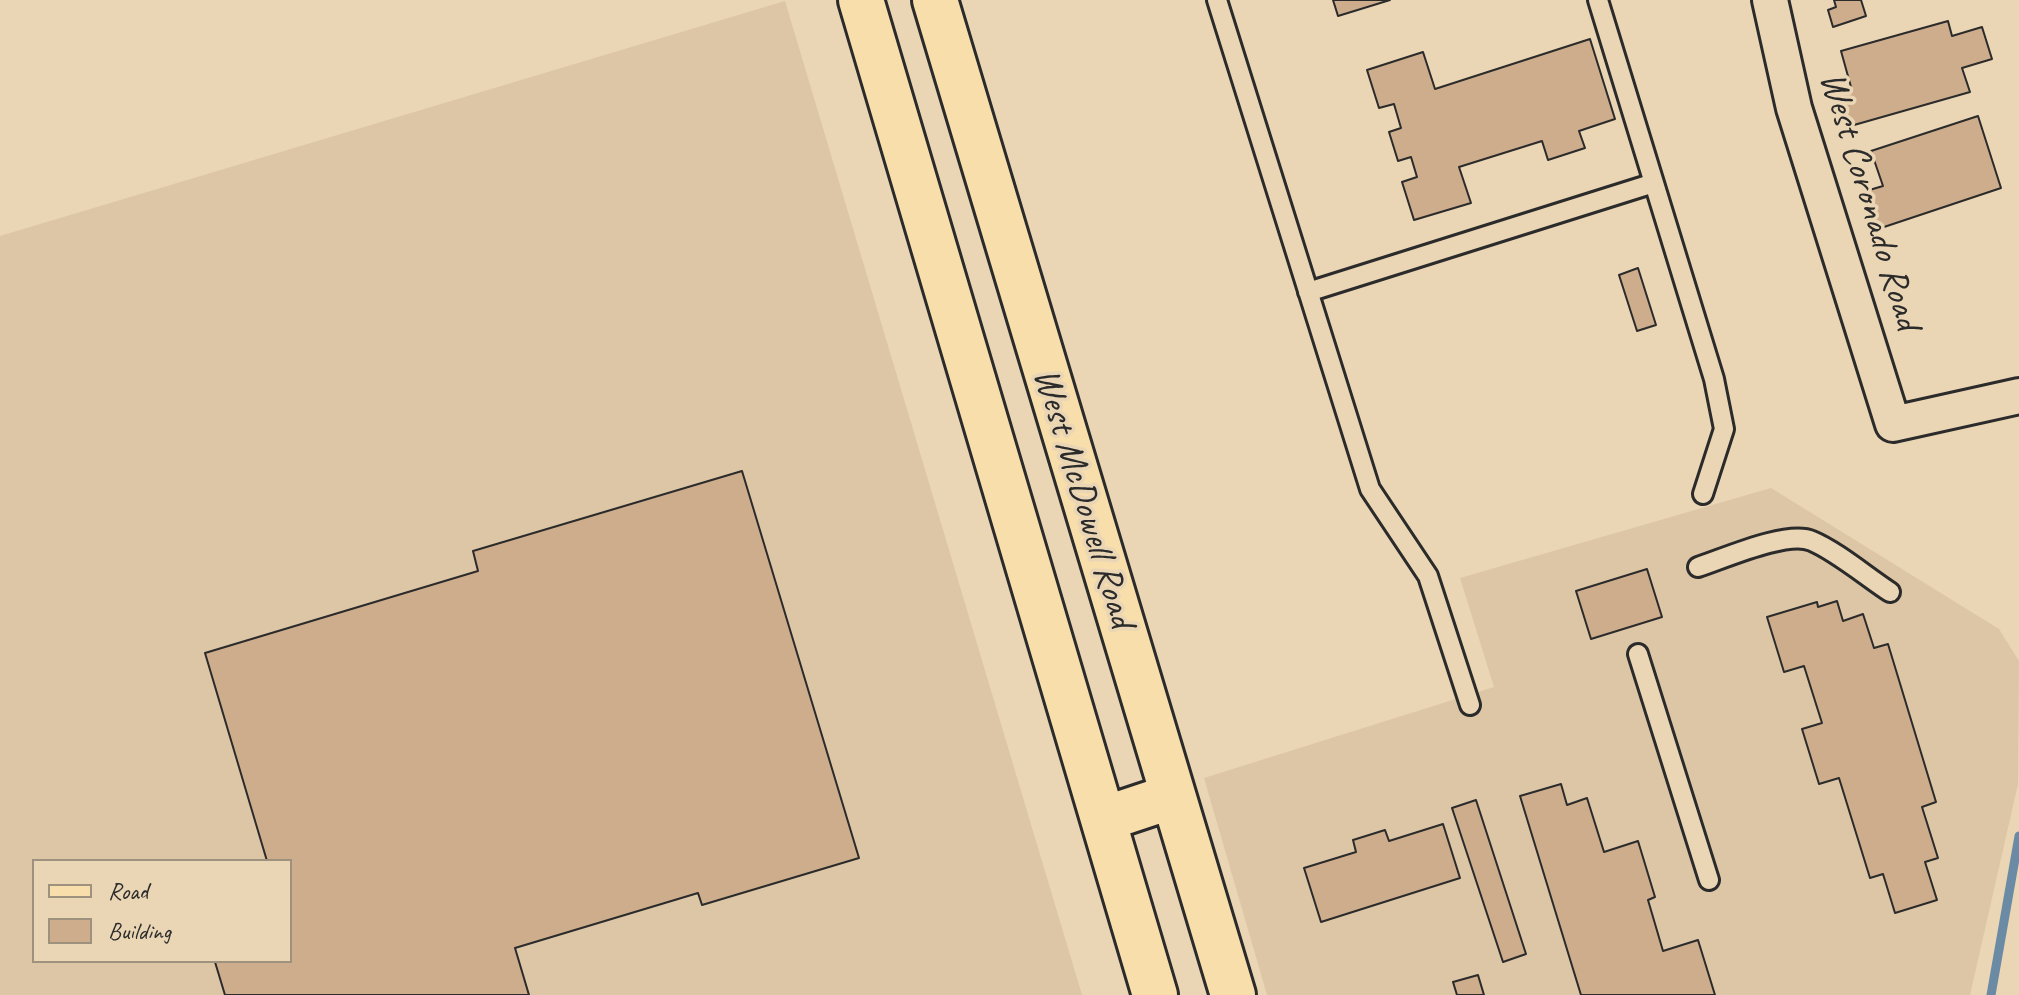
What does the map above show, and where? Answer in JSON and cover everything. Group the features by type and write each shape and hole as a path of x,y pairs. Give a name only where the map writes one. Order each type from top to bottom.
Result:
{"main road":[{"name":"West McDowell Road","path":"861,0 1155,995"},
{"name":"West McDowell Road","path":"935,0 1233,995"},
{"path":"905,148 972,127"},
{"path":"1104,819 1173,796"}],"street":[{"name":"West Coronado Road","path":"1770,0 1794,108 1893,424 2019,396"}],"lane":[{"path":"1217,0 1370,489 1428,576 1470,705"},
{"path":"1598,0 1714,379 1724,429 1703,494"},
{"path":"1308,292 1654,183"},
{"path":"1698,567 1763,545 1790,539 1810,539 1890,592"},
{"path":"1638,654 1709,880"}],"shaded area":[{"path":"785,1 1082,995 0,995 0,236"},
{"path":"1771,488 1999,629 2019,661 2018,784 1970,995 1267,995 1204,778 1494,687 1460,578"}],"building":[{"path":"1333,0 1390,0 1338,16"},
{"path":"1834,0 1861,0 1866,16 1833,27 1828,10 1836,7"},
{"path":"1948,21 1952,36 1982,27 1992,59 1962,68 1970,92 1847,127 1836,91 1851,87 1841,51"},
{"path":"1590,39 1615,119 1579,131 1585,148 1548,160 1542,141 1459,167 1471,203 1414,220 1402,182 1417,177 1411,157 1398,161 1389,132 1401,128 1394,104 1379,108 1367,70 1423,52 1435,89"},
{"path":"1978,116 2001,188 1878,229 1866,191 1883,186 1871,151"},
{"path":"1638,268 1656,325 1637,331 1619,275"},
{"path":"742,471 859,858 702,905 698,893 515,948 529,995 225,995 215,963 292,963 292,859 266,859 205,653 478,571 473,551"},
{"path":"1647,569 1662,617 1591,639 1576,591"},
{"path":"1837,601 1843,621 1863,614 1874,648 1888,644 1936,802 1922,807 1938,858 1925,862 1937,900 1895,913 1883,874 1870,878 1839,778 1819,784 1802,729 1822,723 1804,666 1784,672 1767,617 1817,602 1818,607"},
{"path":"1561,784 1567,805 1587,798 1604,852 1638,841 1655,897 1648,900 1663,951 1698,940 1715,995 1581,995 1520,796"},
{"path":"1476,800 1526,954 1503,962 1452,808"},
{"path":"1443,824 1460,878 1321,922 1304,868 1356,852 1353,840 1385,830 1389,841"},
{"path":"1478,975 1484,995 1457,995 1453,982"}],"waterway":[{"path":"1991,995 2019,836"}]}
